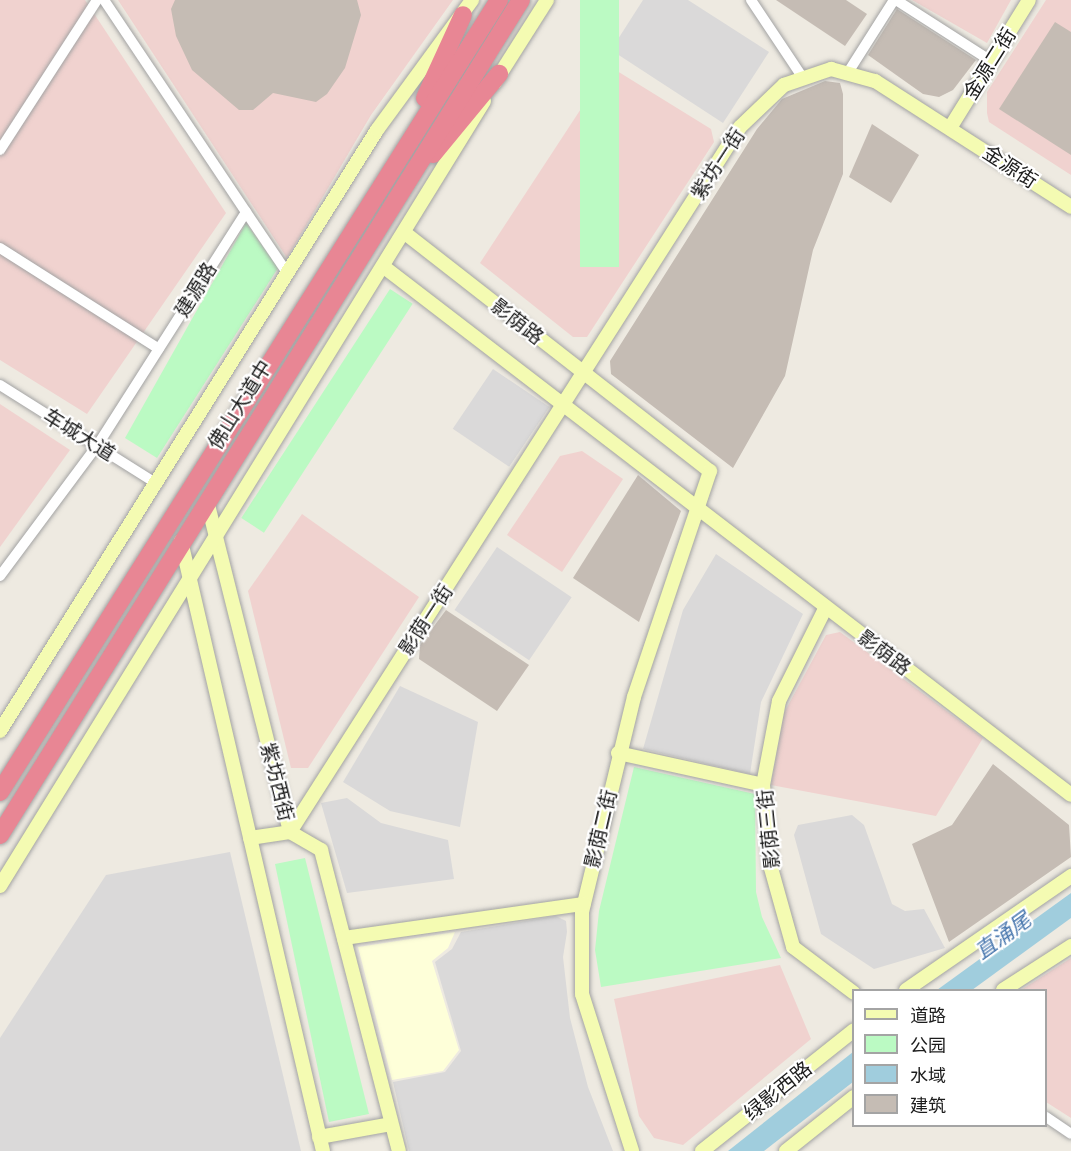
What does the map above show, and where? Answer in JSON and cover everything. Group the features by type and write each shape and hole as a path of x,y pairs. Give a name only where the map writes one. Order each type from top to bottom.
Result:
{"highway":[{"name":"佛山大道中","path":"0,792 499,0"},
{"name":"佛山大道中","path":"0,835 401,188 521,0"},
{"path":"386,176 468,8"},
{"path":"401,188 499,74"}],"street":[{"path":"0,150 97,0"},
{"path":"104,0 288,274"},
{"path":"0,886 405,233 499,74 547,0"},
{"path":"751,0 803,78"},
{"path":"847,74 895,0 991,61"},
{"name":"金源二街","path":"950,128 1029,0"},
{"path":"0,730 157,484 377,130 468,8"},
{"name":"紫坊一街","path":"562,408 740,127 784,85 831,69 875,81 950,128"},
{"name":"金源街","path":"950,128 1071,207"},
{"name":"建源路","path":"0,576 97,446 246,212"},
{"name":"影荫路","path":"405,233 583,375 710,471 696,511"},
{"path":"0,248 159,349"},
{"name":"影荫路","path":"384,267 696,511 1071,795"},
{"name":"车城大道","path":"0,385 157,484"},
{"name":"影荫一街","path":"290,832 562,408"},
{"name":"紫坊西街","path":"207,501 290,832 321,850 399,1151"},
{"name":"影荫二街","path":"632,1151 582,994 579,952 584,904 618,753 696,511"},
{"name":"紫坊西街","path":"181,541 322,1151"},
{"name":"影荫三街","path":"825,609 779,701 763,785 771,868 793,947 852,991"},
{"path":"618,753 763,785"},
{"path":"250,838 290,832"},
{"path":"907,989 1071,876"},
{"path":"344,938 584,904"},
{"path":"1005,989 1071,946"},
{"name":"绿影西路","path":"702,1151 852,1032"},
{"path":"786,1151 852,1099"},
{"path":"1047,1118 1071,1134"},
{"path":"319,1137 392,1124"}],"shaded area":[{"path":"0,0 85,0 226,213 87,414 0,360"},
{"path":"118,0 453,0 371,115 287,258"},
{"path":"643,0 688,0 769,52 723,123 611,50"},
{"path":"912,0 1011,0 987,43"},
{"path":"1046,0 1071,0 1071,175 989,122 987,113 987,92"},
{"path":"609,66 711,129 714,142 587,337 573,337 480,263"},
{"path":"493,369 549,407 509,467 453,429"},
{"path":"0,404 70,450 0,547"},
{"path":"582,451 623,479 562,572 507,535 560,456"},
{"path":"302,514 419,597 308,768 291,768 248,591"},
{"path":"497,547 572,597 529,660 455,610"},
{"path":"716,554 803,614 761,702 750,774 643,749 683,610"},
{"path":"840,632 983,738 936,816 771,785 784,713 826,635"},
{"path":"400,686 478,722 460,827 390,811 343,782"},
{"path":"347,798 381,823 448,840 454,879 347,893 321,803"},
{"path":"852,815 864,825 892,904 905,911 924,909 945,948 874,969 821,934 794,835 798,825"},
{"path":"230,852 301,1151 0,1151 0,1038 106,875"},
{"path":"556,916 566,921 567,932 563,957 570,1018 588,1087 613,1151 409,1151 393,1082 445,1072 461,1051 435,962 452,949 461,932"},
{"path":"455,932 448,948 432,961 459,1050 443,1071 392,1080 358,947"},
{"path":"1071,958 1071,1118 1047,1103 1047,989 1023,989"},
{"path":"780,965 811,1039 683,1145 654,1138 639,1116 614,999"}],"green space":[{"path":"580,0 619,0 619,267 580,267"},
{"path":"246,223 278,268 157,458 125,438"},
{"path":"390,289 413,304 264,533 241,518"},
{"path":"634,767 755,794 756,892 762,917 781,958 601,987 595,950 599,911"},
{"path":"305,858 369,1114 329,1122 275,864"}],"water":[{"path":"1071,893 1071,918 973,989 938,989"},
{"path":"852,1053 852,1083 764,1151 728,1151"}],"building":[{"path":"175,0 357,0 361,15 345,68 327,94 316,102 273,93 253,110 239,110 192,70 176,36 171,9"},
{"path":"776,0 846,0 867,14 845,46"},
{"path":"897,9 976,60 953,90 939,97 923,94 868,55"},
{"path":"1055,22 1071,32 1071,155 999,109"},
{"path":"825,81 840,83 843,94 843,174 813,250 785,376 733,468 611,374 610,361 757,129 782,99"},
{"path":"872,124 919,155 891,203 849,177"},
{"path":"638,475 681,511 639,622 573,578"},
{"path":"446,610 529,665 497,711 419,659 420,645"},
{"path":"993,764 1069,825 1071,857 949,942 912,844 952,825"}],"water label":[{"name":"直涌尾","path":"1003,936"}]}
